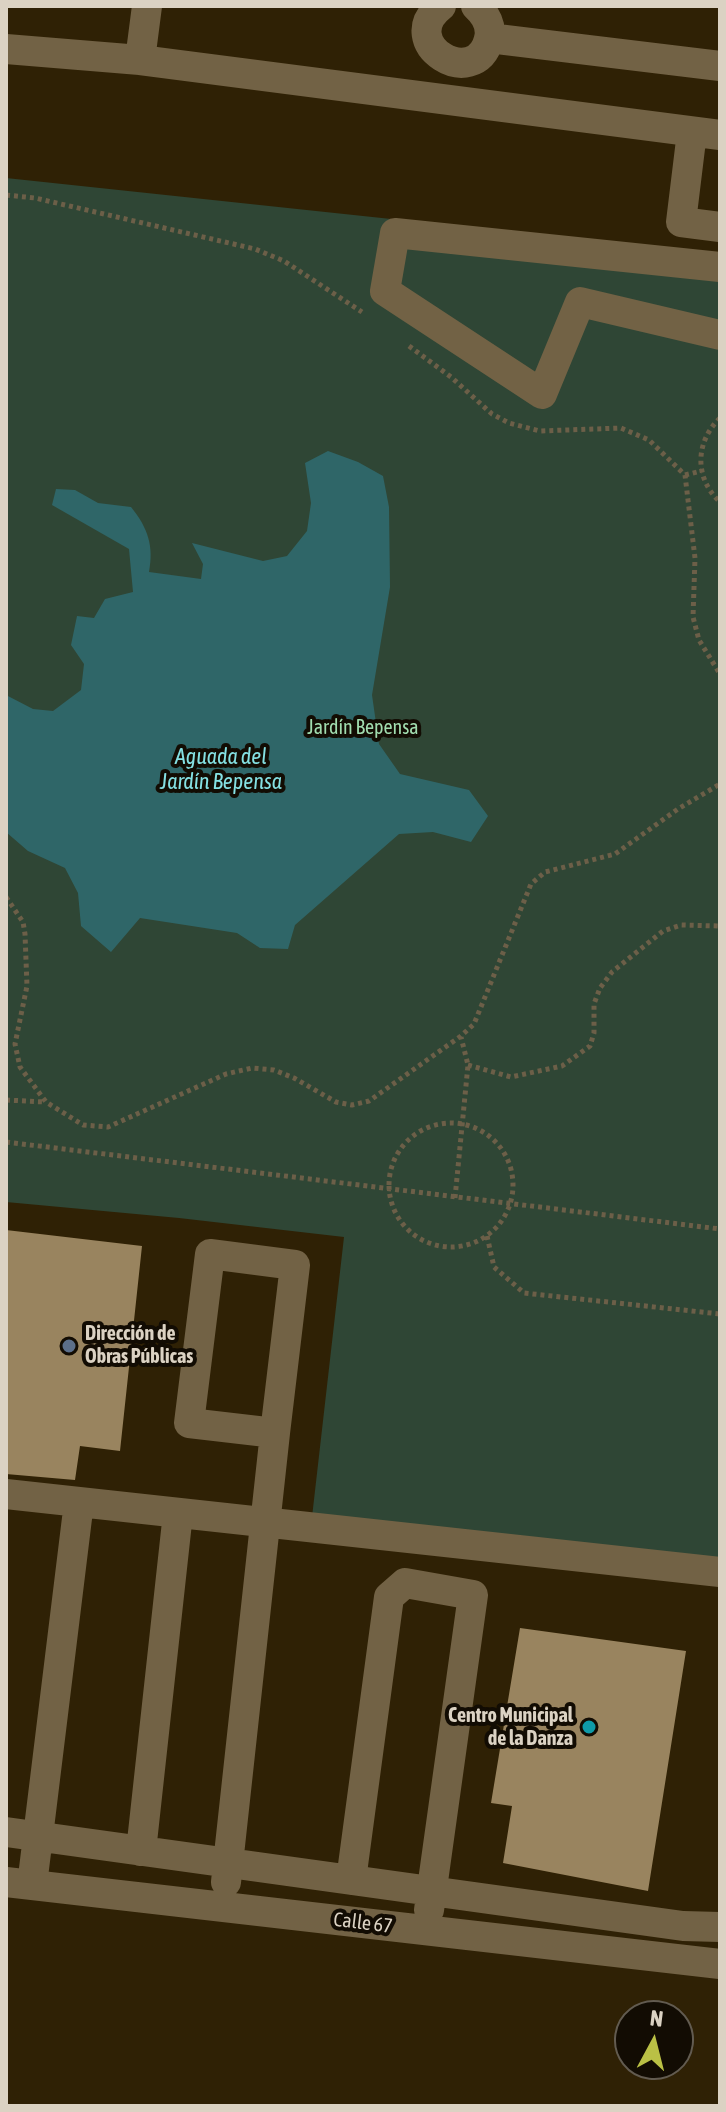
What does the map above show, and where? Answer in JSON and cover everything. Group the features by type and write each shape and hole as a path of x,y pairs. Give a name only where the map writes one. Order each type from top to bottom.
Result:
{"street":[{"path":"140,60 147,6"},
{"path":"441,6 431,17 430,45 443,59 462,63 471,60 486,47 489,38 487,19 476,6"},
{"path":"489,38 720,66"},
{"path":"6,49 140,60 706,134 681,222 720,227"},
{"path":"720,267 395,233 385,291 542,394 580,302 720,335"},
{"path":"224,1907 295,1265 210,1254 189,1423 275,1433"},
{"path":"6,1494 720,1572"},
{"path":"19,1884 38,1837 79,1502"},
{"path":"141,1851 178,1513"},
{"path":"351,1880 389,1597 405,1583 473,1595 426,1931"},
{"path":"6,1832 683,1926 720,1927"},
{"name":"Calle 67","path":"19,1884 720,1964"}],"path":[{"path":"6,195 35,198 255,249 284,261 368,317"},
{"path":"400,340 451,377 492,414 509,423 540,431 621,428 649,440 685,475 695,558 693,617 699,640 720,674"},
{"path":"720,418 706,434 700,452 706,487 720,502"},
{"path":"685,475 701,471"},
{"path":"6,897 23,922 25,934 27,986 15,1044 20,1067 46,1102 83,1125 108,1127 226,1074 252,1068 274,1070 336,1102 352,1105 369,1101 474,1024 531,884 545,872 615,854 678,809 720,784"},
{"path":"468,1065 511,1077 562,1066 590,1046 594,1033 594,1004 600,988 612,972 663,931 681,925 720,926"},
{"path":"455,1198 468,1065 461,1036"},
{"path":"6,1100 46,1102"},
{"path":"448,1122 462,1124 487,1133 501,1147 511,1165 514,1184 502,1222 487,1236 469,1245 447,1247 427,1242 409,1231 396,1214 389,1190 390,1173 397,1153 411,1137 429,1126 448,1122"},
{"path":"6,1142 720,1229"},
{"path":"487,1236 494,1267 524,1293 720,1314"}],"green space":[{"name":"Jardín Bepensa","path":"6,178 720,254 720,1564 312,1517 344,1237 6,1202"}],"water":[{"name":"Aguada del Jardín Bepensa","path":"328,451 358,462 383,476 389,507 390,587 372,695 379,744 400,774 469,790 488,816 471,842 433,832 399,834 295,925 288,949 260,948 237,933 140,918 111,952 81,926 78,893 65,868 28,851 6,832 6,695 33,709 53,711 81,690 84,664 71,645 77,616 94,618 105,599 133,592 129,549 52,505 56,489 75,490 98,503 131,507 142,522 148,538 151,554 149,572 201,579 203,564 192,543 263,561 287,556 307,531 311,503 305,463"}],"building":[{"name":"Dirección de Obras Públicas","path":"6,1230 142,1246 120,1451 80,1446 75,1480 6,1474"},
{"name":"Centro Municipal de la Danza","path":"520,1628 686,1651 648,1891 503,1863 512,1806 491,1803"}],"place":[{"name":"Dirección de Obras Públicas","path":"69,1346"},
{"name":"Centro Municipal de la Danza","path":"589,1727"}]}
